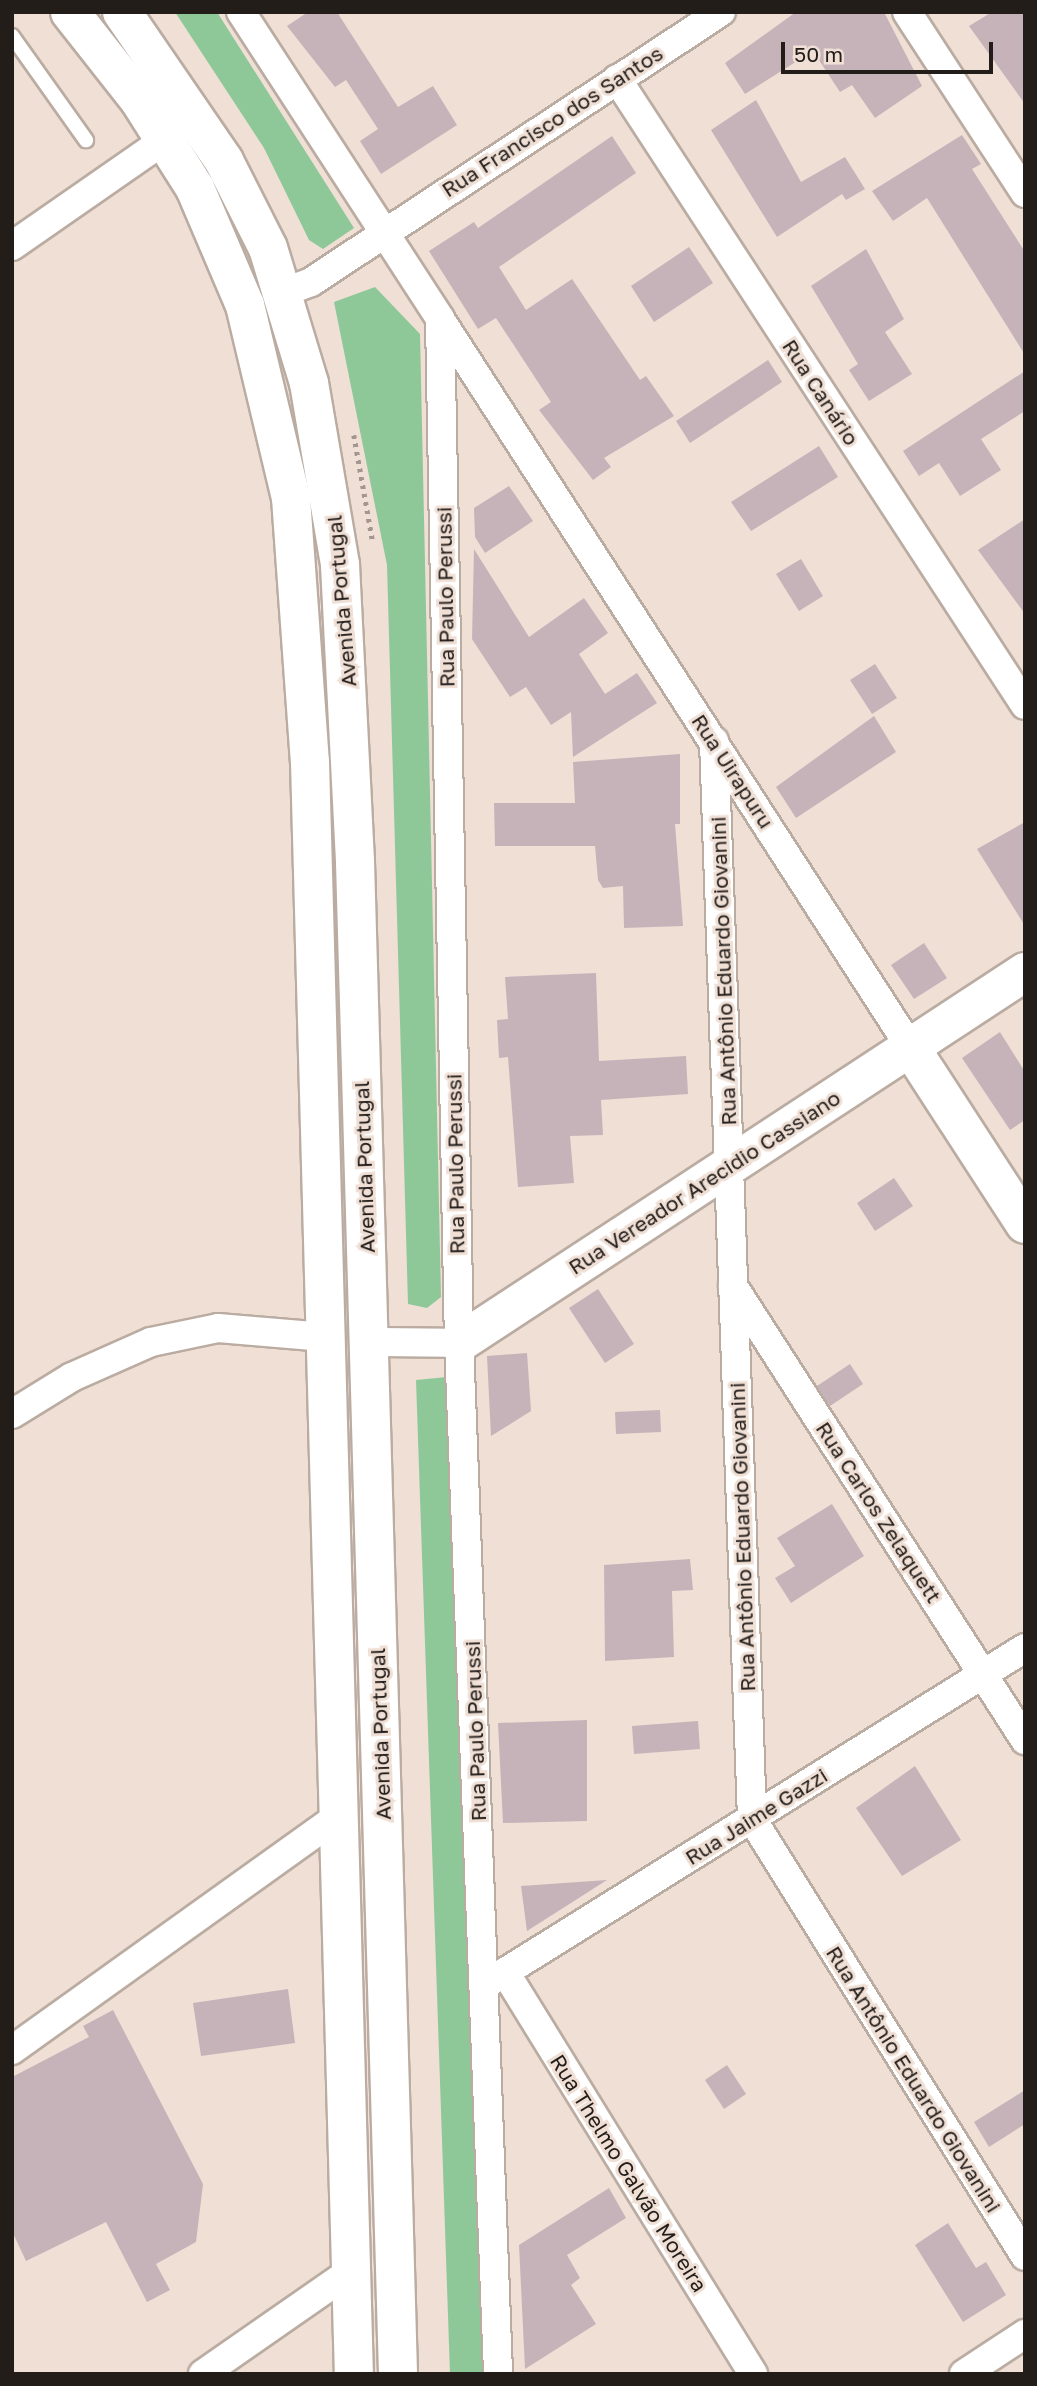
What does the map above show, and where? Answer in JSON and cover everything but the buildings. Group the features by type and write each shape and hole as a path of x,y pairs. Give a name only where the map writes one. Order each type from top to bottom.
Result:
{"main road":[{"path":"70,12 166,139 195,188 245,305 271,400 302,592 313,863 354,2374"},
{"name":"Avenida Portugal","path":"122,12 224,161 285,292 326,461 348,659 398,2374"},
{"path":"310,762 351,762"},
{"path":"313,863 355,862"},
{"name":"Rua Vereador Arecidio Cassiano","path":"458,1343 1025,972"},
{"name":"Rua Uirapuru","path":"910,1047 1025,1224"}],"street":[{"path":"242,12 440,319"},
{"name":"Rua Francisco dos Santos","path":"285,292 311,282 383,230 721,12"},
{"path":"907,12 1025,193"},
{"name":"Rua Canário","path":"617,79 1025,705"},
{"path":"12,246 166,139"},
{"name":"Rua Uirapuru","path":"440,319 910,1047"},
{"name":"Rua Paulo Perussi","path":"440,319 458,1343 496,1978 498,2374"},
{"name":"Rua Antônio Eduardo Giovanini","path":"714,741 752,1819 1025,2256"},
{"name":"Rua Carlos Zelaquett","path":"733,1285 1025,1740"},
{"path":"12,1414 72,1377 151,1342 218,1328 325,1336"},
{"path":"369,1342 458,1343"},
{"name":"Rua Jaime Gazzi","path":"496,1978 1025,1648"},
{"path":"12,2050 338,1817"},
{"name":"Rua Thelmo Galvão Moreira","path":"496,1978 752,2374"},
{"path":"203,2374 351,2271"},
{"path":"964,2374 1025,2334"}],"lane":[{"path":"12,36 86,140"}],"green space":[{"path":"175,12 217,12 354,228 323,249 309,240 264,148"},
{"path":"375,287 420,334 441,1297 427,1308 408,1304 387,565 334,302"},
{"path":"447,1377 483,2374 450,2374 416,1380"}]}
